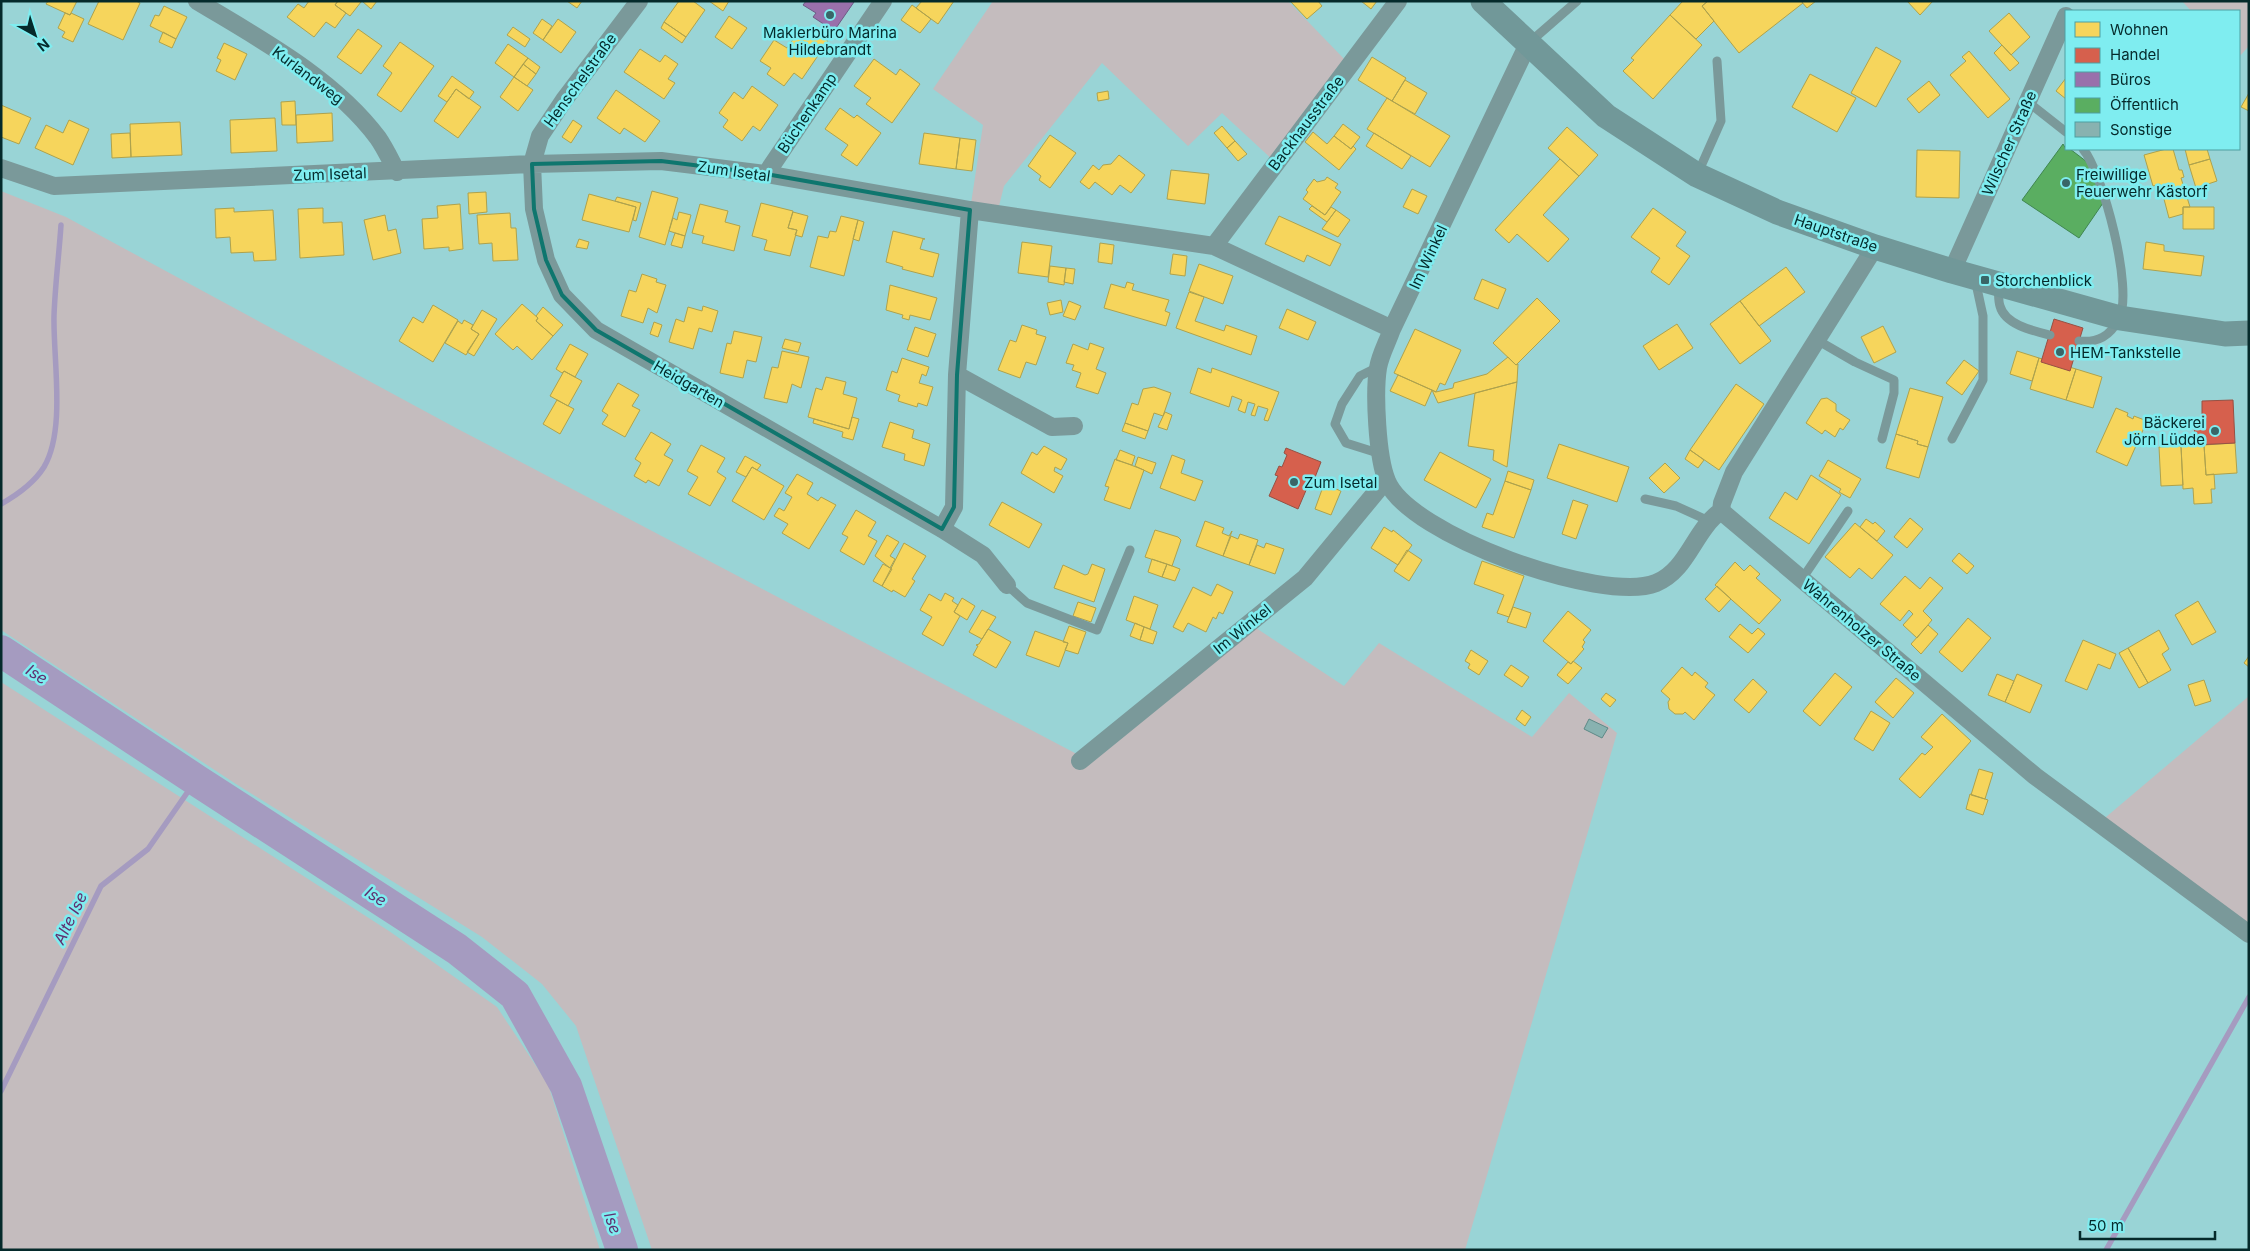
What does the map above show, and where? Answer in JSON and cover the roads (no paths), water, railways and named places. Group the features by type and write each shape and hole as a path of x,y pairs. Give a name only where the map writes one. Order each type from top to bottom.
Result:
{"street":[{"name":"Kurlandweg","path":"197,1 300,66 345,102 378,138 397,172"},
{"name":"Henschelstraße","path":"532,164 540,136 564,100 639,1"},
{"name":"Büchenkamp","path":"766,174 883,1"},
{"name":"Backhausstraße","path":"1214,246 1398,1"},
{"name":"Hauptstraße","path":"1483,1 1606,116 1697,176 1777,212 1875,247 2120,318 2226,334 2249,333"},
{"name":"Wilscher Straße","path":"1975,277 2028,102 2065,18"},
{"name":"Im Winkel","path":"1528,44 1392,328 1378,367 1377,401 1386,480 1395,495 1422,518 1460,538 1537,571 1571,580 1601,585 1641,587 1669,576 1678,567 1715,516"},
{"name":"Zum Isetal","path":"1,168 54,186 397,172 532,164 662,161 766,174 970,210 1214,246 1392,328"},
{"name":"Heidgarten","path":"532,164 534,209 546,260 562,295 596,330 942,529 983,555 1007,586"},
{"path":"942,529 954,507 957,375 970,210"},
{"path":"1715,516 1734,472 1875,247"},
{"path":"957,375 1052,428 1074,426"},
{"name":"Im Winkel","path":"1080,761 1305,578 1386,480"},
{"name":"Wahrenholzer Straße","path":"1715,516 1802,579 2035,776 2249,934"}],"lane":[{"path":"1528,44 1577,1"},
{"path":"1697,176 1721,121 1717,61"},
{"path":"2028,102 2065,131"},
{"path":"2079,341 2088,342 2106,337 2120,318 2123,301 2119,252 2097,173 2084,150"},
{"path":"1975,277 2000,306 2006,316 2020,326 2050,335"},
{"path":"1952,439 1983,380 1983,316 1975,277"},
{"path":"1817,340 1855,362 1894,380 1894,393 1882,439"},
{"path":"1378,367 1360,376 1342,404 1336,424 1346,443 1382,454"},
{"path":"1646,499 1715,516"},
{"path":"1802,579 1848,511"},
{"path":"1007,586 1027,603 1098,630 1130,550"}],"waterway":[{"path":"1,504 25,488 40,473 51,452 55,434 57,394 54,316 61,225"},
{"name":"Ise","path":"1,651 457,949 515,995 566,1086 622,1250"},
{"name":"Alte Ise","path":"1,1091 101,886 148,849 196,780"},
{"path":"2106,1250 2249,997"}],"place":[{"name":"Maklerbüro Marina Hildebrandt","path":"830,15"},
{"name":"Freiwillige Feuerwehr Kästorf","path":"2066,183"},
{"name":"Storchenblick","path":"1985,280"},
{"name":"HEM-Tankstelle","path":"2060,352"},
{"name":"Bäckerei Jörn Lüdde","path":"2215,431"},
{"name":"Zum Isetal","path":"1294,482"}]}
